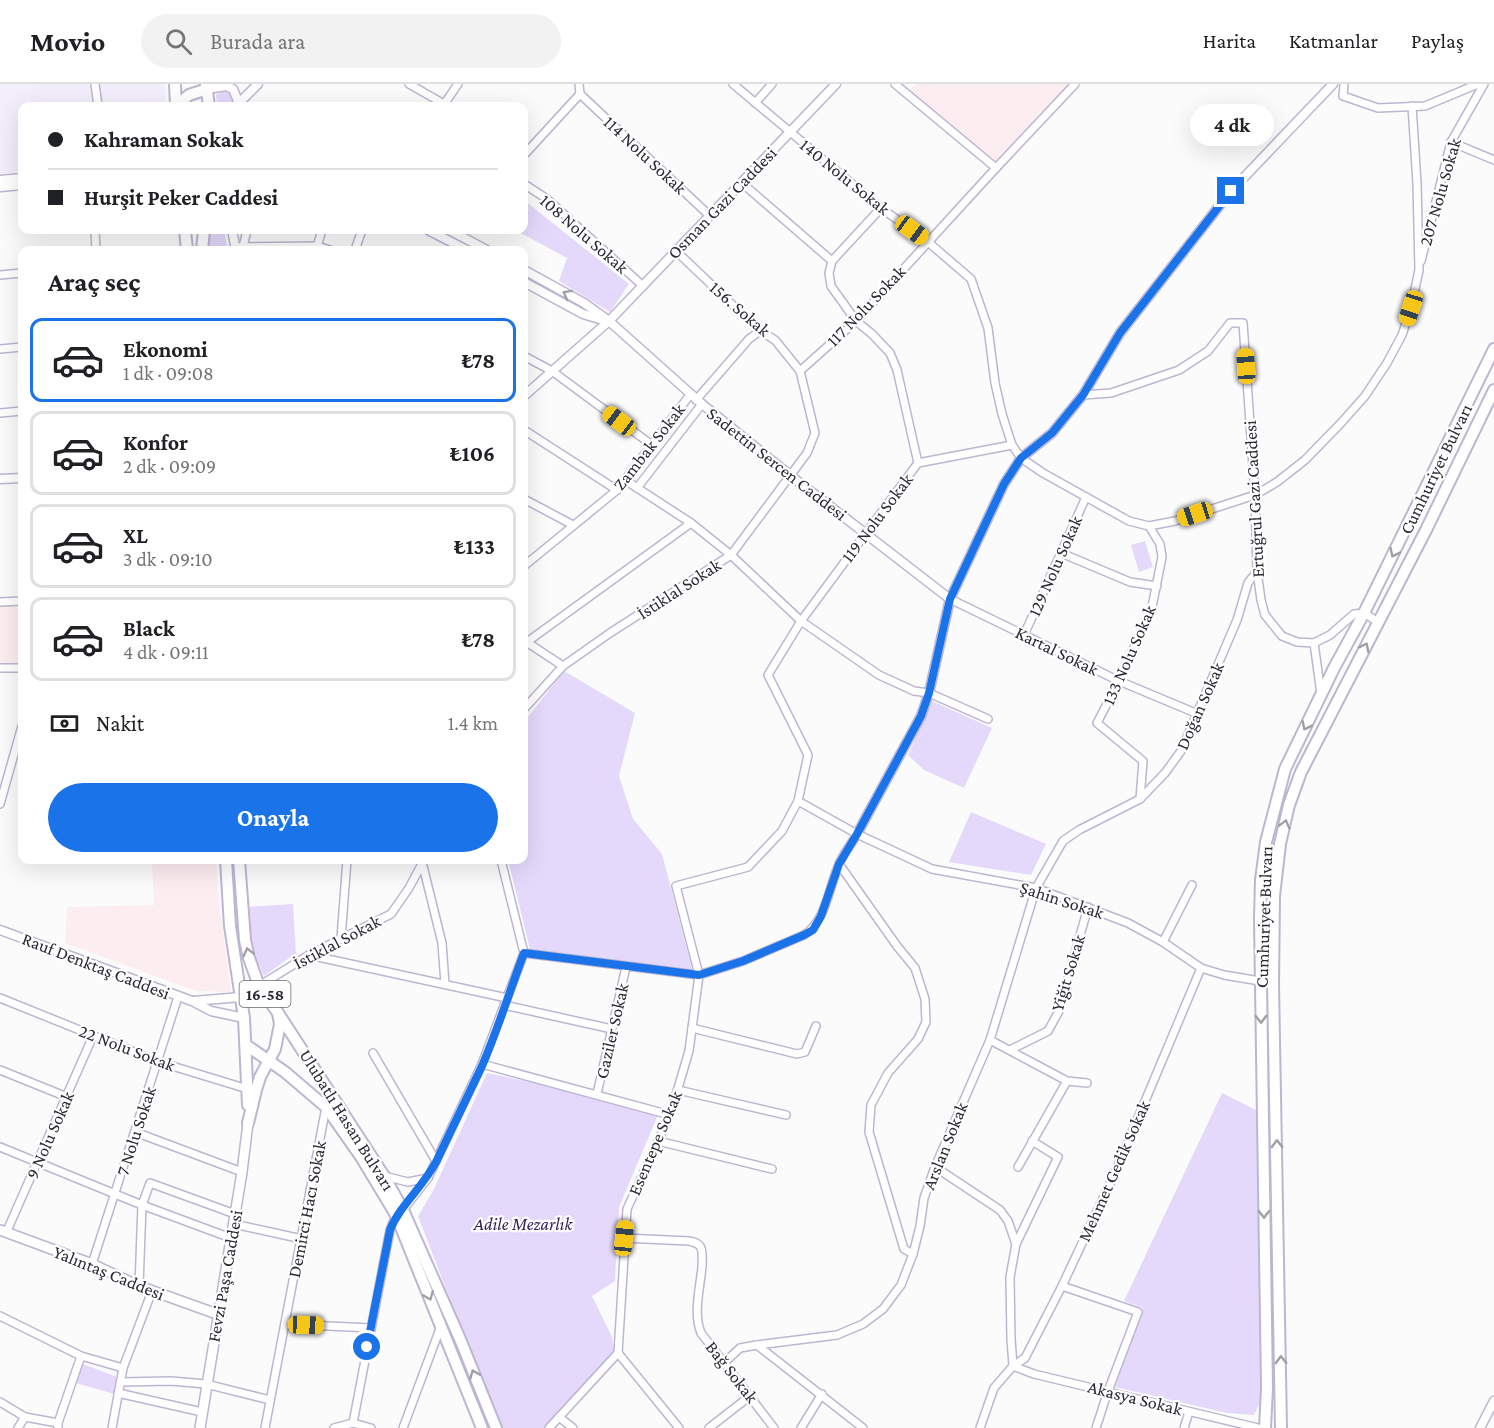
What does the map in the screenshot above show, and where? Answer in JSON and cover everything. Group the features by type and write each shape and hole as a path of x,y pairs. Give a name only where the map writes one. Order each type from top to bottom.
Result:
{"main road":[{"path":"175,84 176,102"},
{"path":"181,102 206,86 208,102"},
{"name":"Cumhuriyet Bulvarı","path":"1265,1428 1268,1388 1260,981 1261,880 1268,832 1285,769 1494,349"},
{"name":"Cumhuriyet Bulvarı","path":"1281,1423 1274,984 1276,869 1280,844 1289,805 1301,772 1494,390"},
{"name":"Fevzi Paşa Caddesi","path":"200,1428 242,1172 251,1090 244,1018 230,926 226,864"},
{"name":"16-58","path":"239,864 245,940 259,986 278,1013"},
{"path":"241,997 259,986"},
{"name":"Fevzi Paşa Caddesi","path":"251,1090 269,1061 278,1035 280,1024 278,1013"},
{"name":"Ulubatlı Hasan Bulvarı","path":"278,1013 361,1157 399,1212 460,1339 496,1428"},
{"name":"Ulubatlı Hasan Bulvarı","path":"246,1046 329,1102 384,1176 482,1428"},
{"name":"Yalıntaş Caddesi","path":"3,1232 92,1264 139,1286 217,1314"}],"street":[{"path":"96,84 98,102"},
{"path":"242,102 258,84"},
{"path":"409,84 439,102"},
{"path":"446,102 458,84"},
{"path":"528,151 580,94 579,84"},
{"name":"140 Nolu Sokak","path":"733,84 971,279 988,328 995,383 1002,414 1012,445 1021,458"},
{"path":"755,103 772,84"},
{"name":"Osman Gazi Caddesi","path":"528,392 609,321 836,84"},
{"path":"895,84 996,168"},
{"name":"117 Nolu Sokak","path":"800,371 856,321 1075,84"},
{"path":"524,953 699,975 743,961 813,930 821,916 839,864 921,716 929,693 950,599 1004,484 1021,458 1052,433 1083,395 1120,333 1231,191 1333,84"},
{"path":"1344,84 1343,96 1378,108 1425,106 1478,84"},
{"name":"207 Nolu Sokak","path":"1419,270 1451,142 1484,84"},
{"path":"206,86 236,86 240,102"},
{"name":"114 Nolu Sokak","path":"580,94 710,216"},
{"path":"1021,458 1043,473 1129,521 1149,526 1175,521 1255,495 1277,482 1305,460 1365,396 1402,335 1411,308 1419,270 1412,106"},
{"path":"1451,142 1494,160"},
{"path":"0,180 18,178"},
{"path":"742,183 832,261"},
{"path":"0,187 18,185"},
{"name":"108 Nolu Sokak","path":"528,187 547,199 643,286"},
{"path":"881,207 832,261 829,273 831,286 856,321 890,353 897,370 918,463"},
{"path":"437,234 459,246"},
{"path":"457,234 480,246"},
{"name":"156. Sokak","path":"676,251 760,331 775,340 800,371"},
{"name":"Sadettin Sercen Caddesi","path":"528,272 584,303 609,321 696,399 950,599"},
{"path":"0,275 18,273"},
{"name":"Sadettin Sercen Caddesi","path":"528,284 583,314 609,321"},
{"name":"Ertuğrul Gazi Caddesi","path":"1083,395 1111,393 1179,370 1208,351 1230,323 1243,323 1255,495 1257,571 1261,600 1265,615 1282,636 1297,642 1314,643"},
{"path":"696,399 749,339 760,331"},
{"path":"0,349 18,347"},
{"path":"528,358 552,371 652,445"},
{"path":"625,480 691,523 731,555 807,453 815,433 800,371"},
{"name":"Zambak Sokak","path":"528,563 617,490 652,445 696,399"},
{"name":"Zambak Sokak","path":"637,489 696,399"},
{"path":"0,413 18,411"},
{"path":"528,433 617,490"},
{"name":"119 Nolu Sokak","path":"798,801 808,755 768,675 801,621 918,463 1012,445"},
{"path":"0,479 18,478"},
{"name":"129 Nolu Sokak","path":"1024,635 1086,497"},
{"path":"528,501 573,525"},
{"path":"528,639 691,523"},
{"name":"133 Nolu Sokak","path":"1140,799 1143,761 1097,723 1119,681 1152,607 1162,557 1160,544 1149,526"},
{"path":"1061,553 1130,582 1157,586"},
{"name":"İstiklal Sokak","path":"528,705 563,666 731,555 801,621 879,675 914,691 929,693 988,719"},
{"name":"Doğan Sokak","path":"1036,888 1063,841 1079,830 1140,799 1165,773 1181,751 1237,620 1248,583 1257,571"},
{"name":"Kartal Sokak","path":"950,599 1119,681 1198,714"},
{"path":"0,602 18,601"},
{"path":"1321,695 1314,643 1330,635 1354,614 1364,613 1378,622"},
{"path":"528,643 563,666"},
{"path":"0,669 18,668"},
{"path":"0,804 18,740"},
{"path":"699,975 676,886 748,867 782,831 798,801"},
{"name":"Şahin Sokak","path":"798,801 857,834 932,869 1036,888 1128,923 1164,942 1201,968 1224,975 1260,981"},
{"path":"341,938 347,864"},
{"name":"İstiklal Sokak","path":"259,986 309,955 391,914 409,888 421,864"},
{"path":"424,864 442,943 445,984"},
{"path":"353,1423 390,1230 399,1212 428,1178 482,1064 524,953 502,864"},
{"path":"839,864 915,968 925,999 926,1023 918,1039 888,1073 871,1105 868,1132 904,1249 913,1254"},
{"path":"1164,942 1192,885"},
{"name":"Arslan Sokak","path":"725,1362 740,1348 837,1335 863,1324 883,1309 901,1285 913,1254 924,1198 934,1167 990,1040 1036,888"},
{"name":"Yiğit Sokak","path":"1010,1050 1048,1031 1059,1011 1088,907"},
{"name":"Rauf Denktaş Caddesi","path":"0,930 192,1001"},
{"path":"309,955 445,984 612,1029"},
{"name":"Gaziler Sokak","path":"597,1094 626,967"},
{"name":"Mehmet Gedik Sokak","path":"980,1428 994,1388 1013,1366 1025,1358 1062,1286 1114,1174 1201,968"},
{"name":"Esentepe Sokak","path":"618,1353 627,1209 670,1115 678,1090 689,1051 699,975"},
{"name":"7 Nolu Sokak","path":"92,1264 159,1062 178,997"},
{"path":"192,1001 241,997"},
{"name":"22 Nolu Sokak","path":"0,998 159,1062 251,1090"},
{"path":"192,1001 211,1011 244,1018"},
{"path":"692,1028 796,1054 806,1052 816,1026"},
{"name":"9 Nolu Sokak","path":"3,1232 38,1162 93,1036"},
{"path":"990,1040 1067,1081 1087,1083"},
{"path":"373,1053 436,1161"},
{"path":"482,1064 670,1115"},
{"path":"0,1070 66,1097"},
{"path":"1018,1167 1067,1081"},
{"path":"678,1090 786,1115"},
{"name":"Demirci Hacı Sokak","path":"265,1428 329,1102"},
{"path":"135,1132 242,1172"},
{"path":"658,1141 772,1169"},
{"path":"1013,1366 1010,1277 1016,1244 1058,1157 1032,1141"},
{"path":"0,1147 142,1205 231,1238"},
{"path":"934,1167 1000,1210 1008,1221 1016,1244"},
{"path":"384,1176 408,1182 428,1178"},
{"path":"139,1286 142,1205 150,1183 234,1219 302,1239"},
{"name":"Bağ Sokak","path":"624,1238 689,1241 697,1243 701,1248 698,1325 701,1333 774,1428"},
{"path":"1062,1286 1138,1312 1096,1428"},
{"path":"112,1428 123,1368 152,1291"},
{"path":"0,1316 81,1356 123,1368"},
{"path":"285,1324 371,1328"},
{"path":"403,1428 441,1326"},
{"path":"757,1345 863,1428"},
{"path":"549,1428 618,1353 680,1428"},
{"path":"0,1402 24,1417 58,1425 81,1356"},
{"name":"Akasya Sokak","path":"1013,1366 1034,1374 1258,1428"},
{"path":"121,1382 171,1381 206,1384 270,1400"},
{"path":"118,1393 202,1412"},
{"path":"801,1428 822,1394"},
{"path":"709,1428 750,1395"},
{"path":"1480,1428 1494,1401"},
{"path":"1184,1428 1189,1412"},
{"path":"18,1428 24,1417"},
{"path":"559,1417 573,1428"},
{"path":"338,1428 353,1423 371,1428"}],"shaded area":[{"path":"0,84 165,84 166,102 18,102 18,172 0,174"},
{"path":"916,84 1069,84 994,162 910,90"},
{"path":"18,603 18,665 0,666 0,605"},
{"path":"152,864 216,864 231,992 196,991 65,943 67,907 154,905"}],"green space":[{"path":"226,91 230,93 233,102 217,102 216,94"},
{"path":"528,203 629,284 610,312 559,281 567,258 522,234 528,234"},
{"path":"209,234 225,234 227,246 208,246"},
{"path":"1145,541 1153,567 1139,572 1131,545"},
{"path":"564,671 635,713 619,776 633,819 662,854 692,969 530,949 509,864 528,864 528,717"},
{"path":"932,701 992,728 964,788 924,770 908,755"},
{"path":"971,812 1046,844 1031,875 949,862"},
{"path":"293,904 296,953 264,976 252,950 248,907"},
{"name":"Adile Mezarlık","path":"487,1073 602,1097 658,1115 619,1207 615,1281 592,1296 612,1337 614,1351 545,1428 499,1428 418,1216 433,1191"},
{"path":"1222,1093 1258,1111 1260,1402 1254,1415 1227,1413 1115,1387 1143,1308 1124,1301"},
{"path":"83,1364 117,1377 118,1395 76,1383"}],"route":[{"path":"367,1347 390,1230 396,1215 403,1210 428,1178 482,1064 524,953 699,975 743,961 813,930 821,916 839,864 921,716 929,693 950,599 1004,484 1021,458 1052,433 1083,395 1120,333 1231,191"}]}
